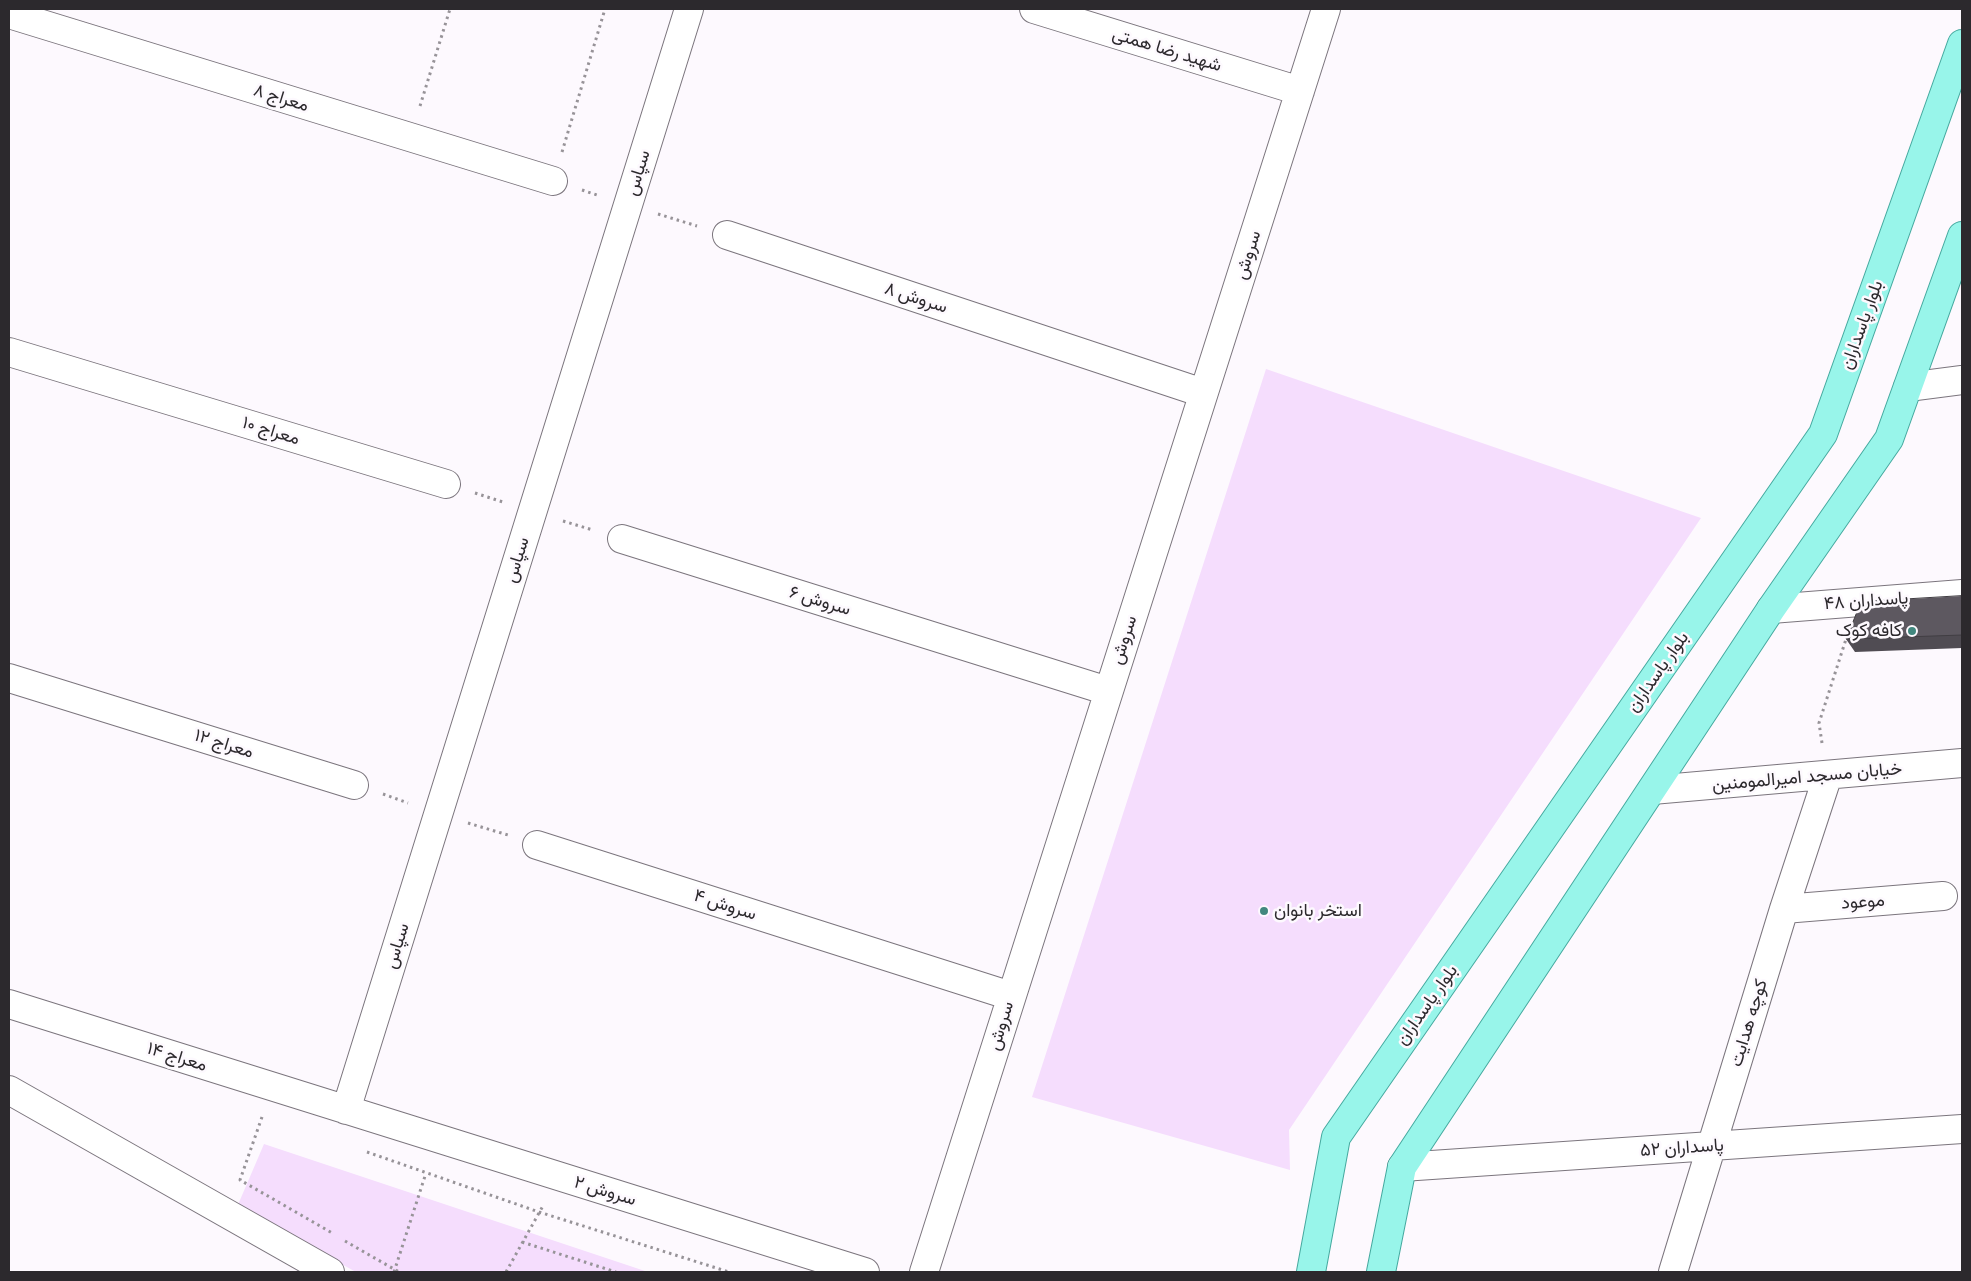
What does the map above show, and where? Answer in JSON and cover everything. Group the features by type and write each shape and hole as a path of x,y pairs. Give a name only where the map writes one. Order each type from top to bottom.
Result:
{"main road":[{"name":"بلوار پاسداران","path":"1311,1272 1336,1137 1822,434 1962,44"},
{"path":"1381,1272 1402,1167 1771,609 1889,439 1962,236"}],"street":[{"name":"سپاس","path":"346,1110 689,9"},
{"name":"شهید رضا همتی","path":"1034,9 1300,91"},
{"name":"سروش","path":"924,1272 1326,9"},
{"name":"معراج ۸","path":"9,14 553,181"},
{"name":"سروش ۸","path":"727,236 1203,393"},
{"name":"معراج ۱۰","path":"9,352 446,484"},
{"path":"1908,387 1962,380"},
{"name":"سروش ۶","path":"622,539 1108,691"},
{"name":"پاسداران ۴۸","path":"1771,609 1962,594"},
{"name":"معراج ۱۲","path":"9,678 354,785"},
{"name":"خیابان مسجد امیرالمومنین","path":"1652,790 1962,763"},
{"name":"کوچه هدایت","path":"1673,1272 1784,909 1828,775"},
{"name":"سروش ۴","path":"537,845 1011,996"},
{"name":"موعود","path":"1784,909 1943,896"},
{"name":"معراج ۱۴","path":"9,1004 346,1110"},
{"path":"9,1090 330,1272"},
{"name":"سروش ۲","path":"346,1110 865,1272"},
{"name":"پاسداران ۵۲","path":"1402,1167 1962,1128"}],"path":[{"path":"410,138 450,9"},
{"path":"605,9 553,181 727,236"},
{"path":"446,484 622,539"},
{"path":"1828,775 1819,723 1858,602"},
{"path":"354,785 537,845"},
{"path":"272,1087 240,1180 335,1235"},
{"path":"262,1116 271,1119"},
{"path":"343,1240 396,1272 437,1138"},
{"path":"362,1151 539,1212 729,1272"},
{"path":"506,1272 559,1177"},
{"path":"522,1242 616,1272"}],"shaded area":[{"name":"استخر بانوان","path":"1266,369 1701,518 1289,1130 1290,1170 1032,1097"},
{"path":"264,1144 648,1272 356,1272 237,1207"}],"building":[{"path":"1962,596 1962,635 1846,639 1861,602"}],"place":[{"name":"کافه کوک","path":"1912,631"},
{"name":"استخر بانوان","path":"1264,911"}]}
